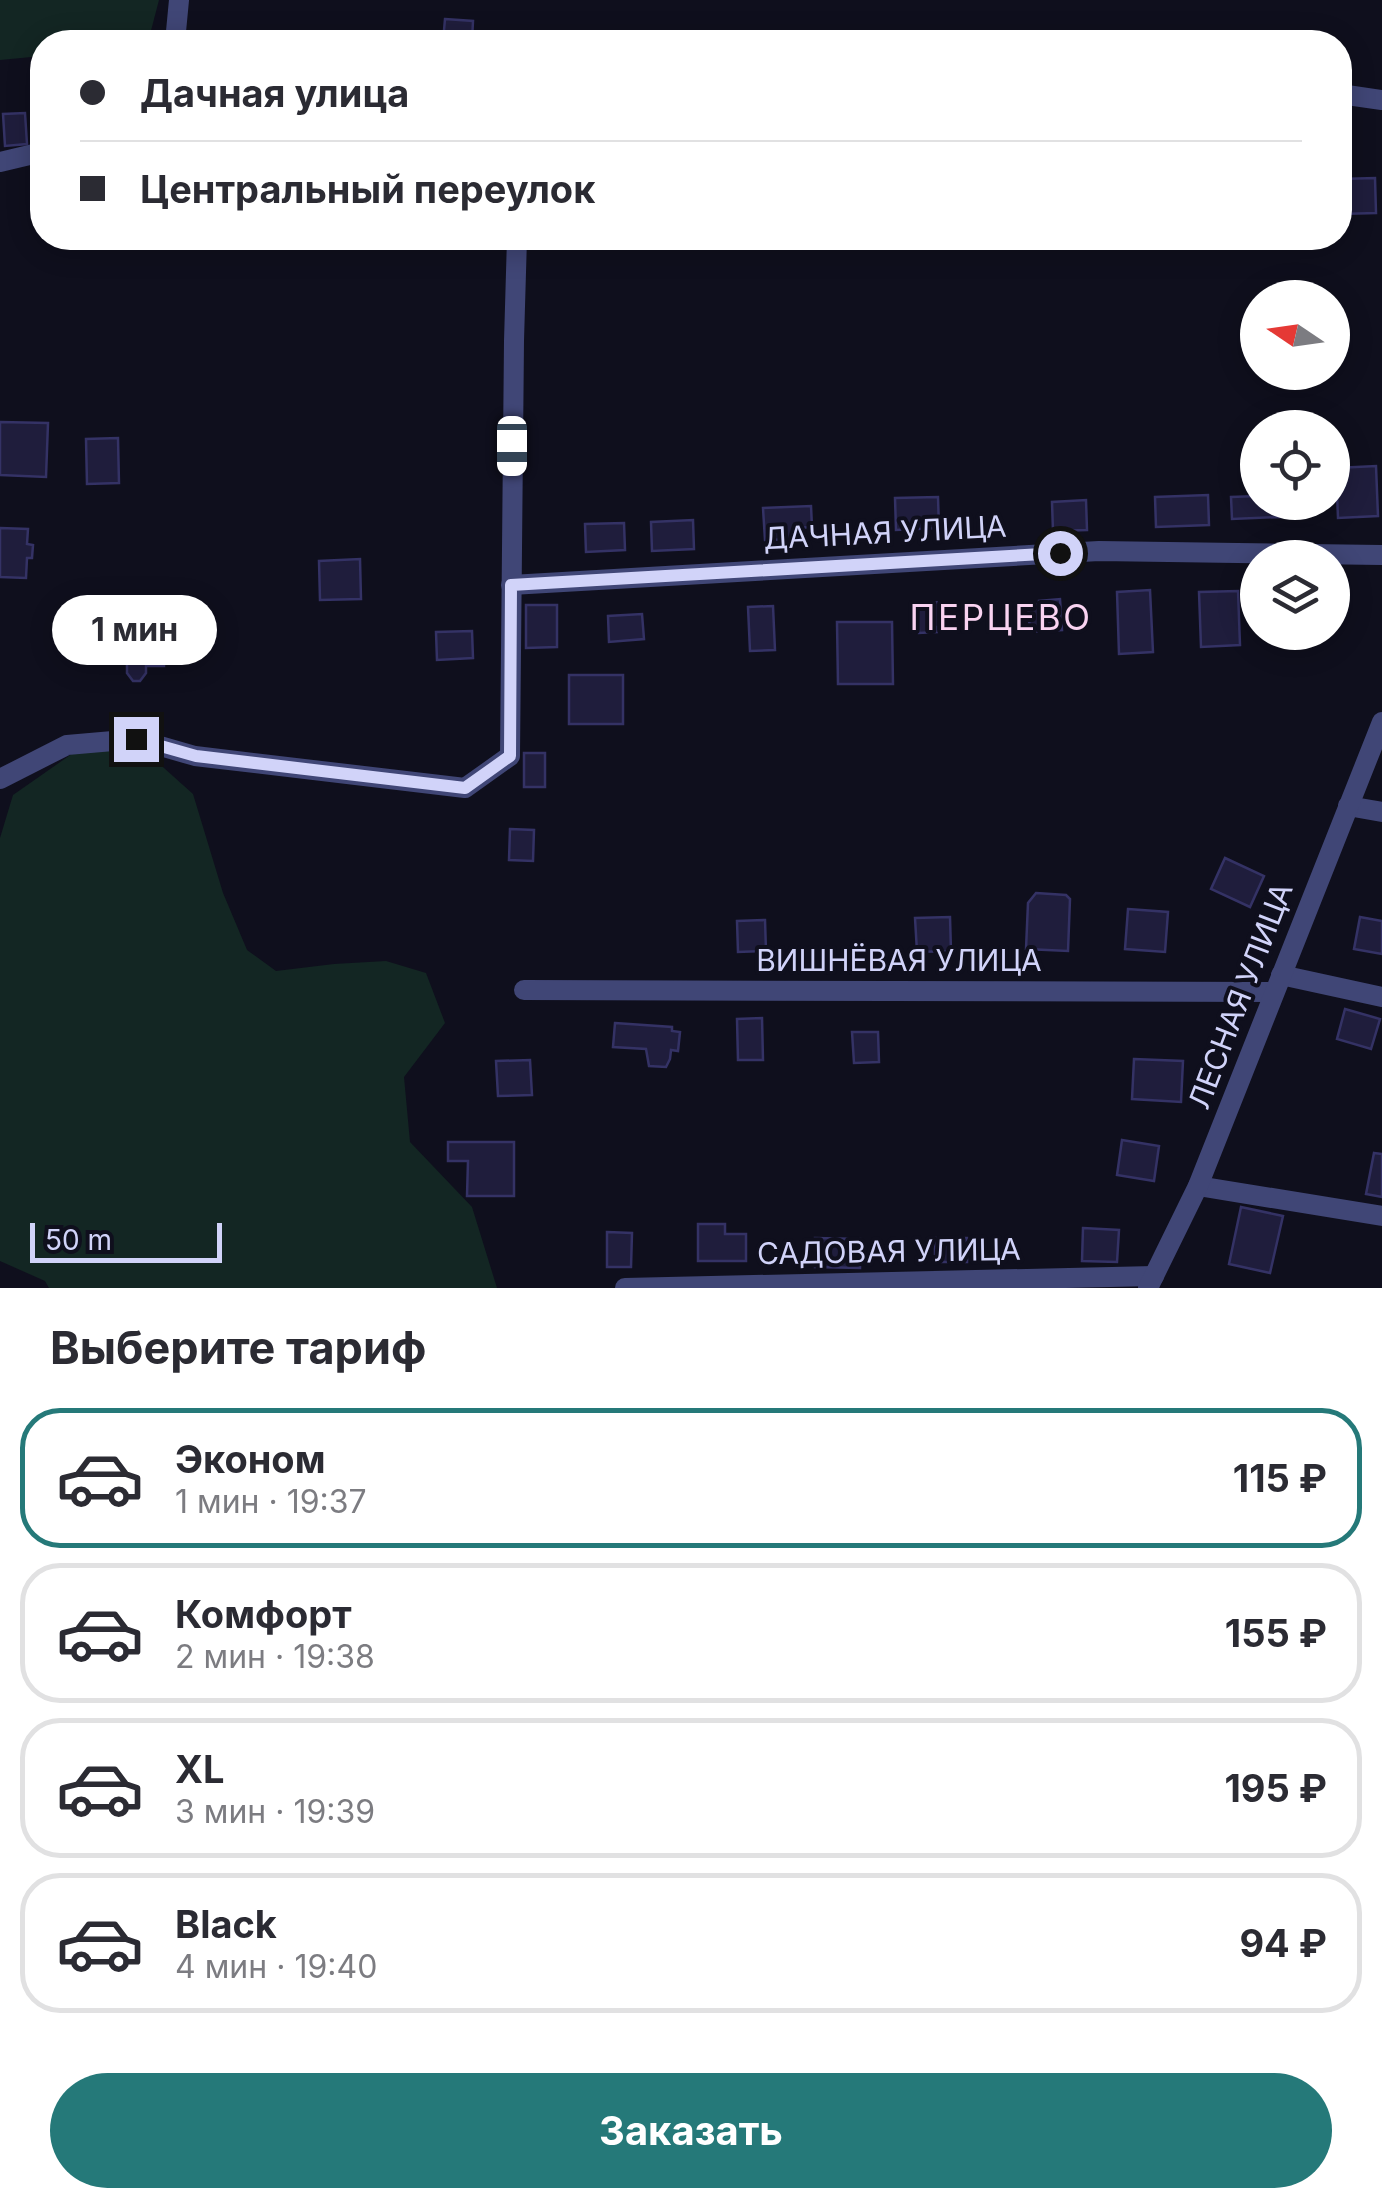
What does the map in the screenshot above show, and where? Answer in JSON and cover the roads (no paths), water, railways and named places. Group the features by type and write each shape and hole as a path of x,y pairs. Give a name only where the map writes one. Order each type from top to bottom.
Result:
{"street":[{"path":"175,30 179,0"},
{"path":"1352,96 1382,100"},
{"path":"0,162 30,155"},
{"path":"0,779 67,745 136,739 196,756 465,788 510,756 517,250"},
{"name":"ДАЧНАЯ УЛИЦА","path":"511,585 1099,551 1382,555"},
{"name":"ЛЕСНАЯ УЛИЦА","path":"1151,1282 1198,1186 1382,722"},
{"path":"1348,806 1382,812"},
{"name":"ВИШНЁВАЯ УЛИЦА","path":"524,990 1278,984 1382,997"},
{"path":"1198,1186 1382,1216"},
{"name":"САДОВАЯ УЛИЦА","path":"624,1288 1151,1282"}],"district":[{"name":"ПЕРЦЕВО","path":"1001,618"}]}
